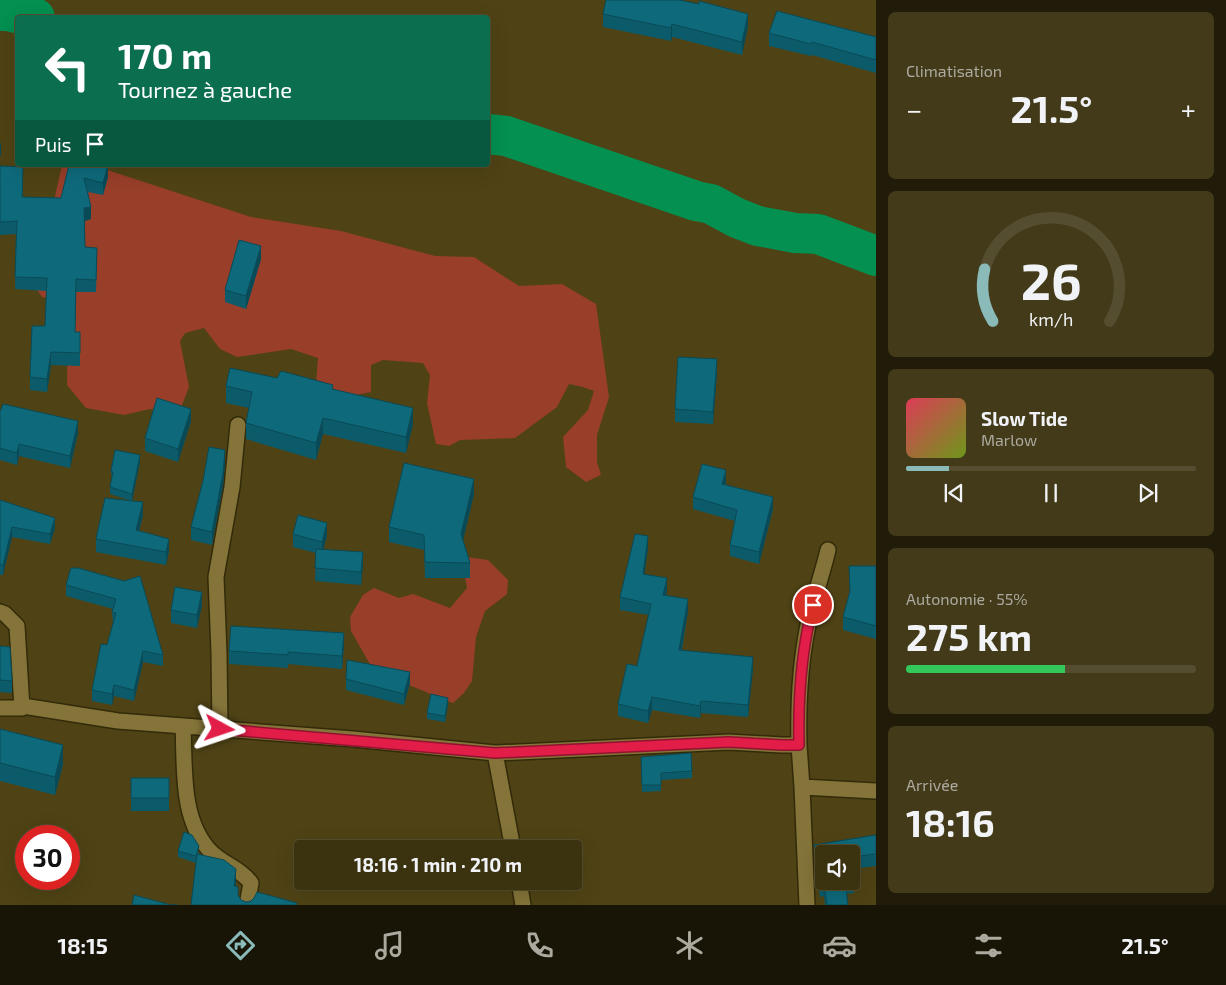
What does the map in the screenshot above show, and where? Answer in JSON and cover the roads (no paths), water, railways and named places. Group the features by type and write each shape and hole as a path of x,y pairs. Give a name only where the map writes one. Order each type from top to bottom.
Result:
{"street":[{"path":"220,729 216,577 231,495 238,425"},
{"path":"807,905 798,703 808,623 828,550"},
{"path":"0,612 5,614 17,626 22,708"},
{"path":"0,708 22,708 23,706 118,721 495,753 729,742 799,745"},
{"path":"183,726 185,787 191,817 200,839 213,854 247,877 251,883 247,905"},
{"path":"495,753 511,840"},
{"path":"802,787 876,791"},
{"path":"520,890 523,905"}],"waterway":[{"path":"0,11 23,15"},
{"path":"490,134 506,136 696,201 711,204 737,218 758,226 795,233 818,234 876,256"}]}
